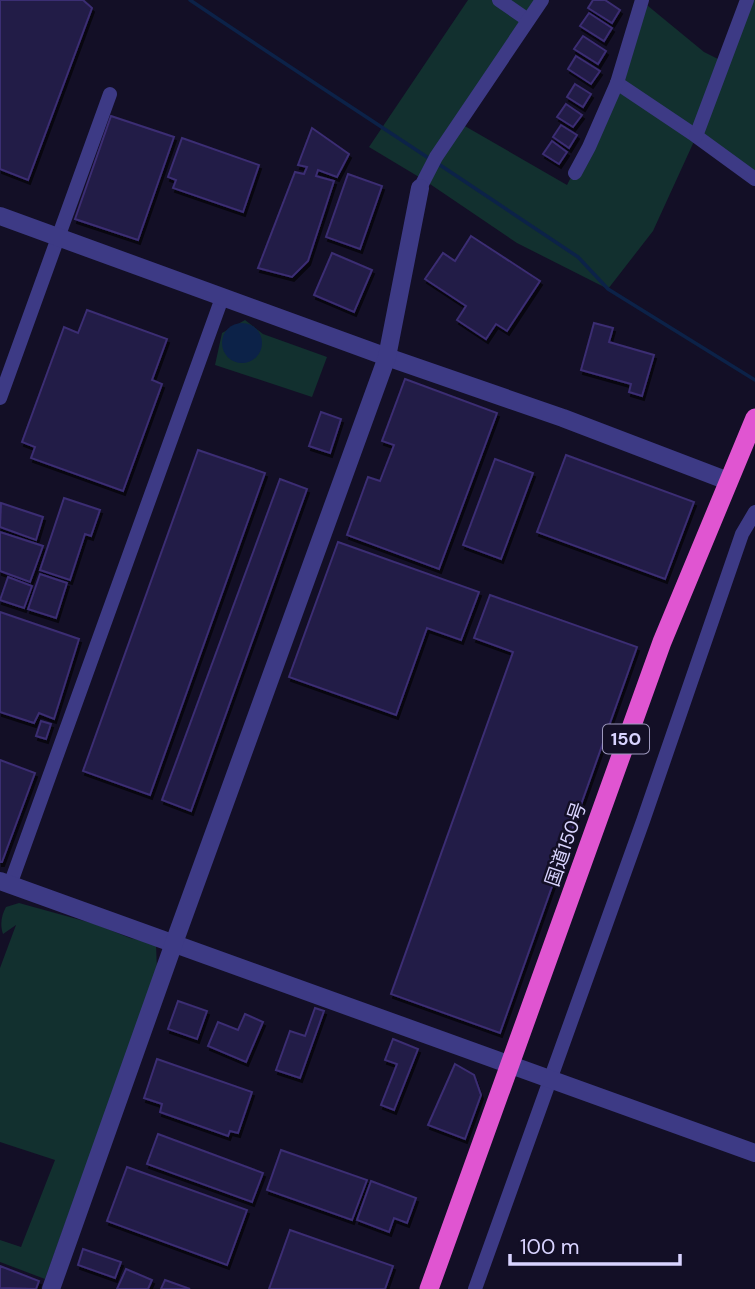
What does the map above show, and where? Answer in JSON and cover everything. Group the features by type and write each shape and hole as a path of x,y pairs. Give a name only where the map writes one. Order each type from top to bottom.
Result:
{"highway":[{"name":"国道150号","path":"429,1289 662,642 755,418"}],"street":[{"path":"499,0 528,20"},
{"path":"51,1289 387,358 420,188 436,157 542,0"},
{"path":"575,173 617,83 642,0"},
{"path":"696,136 747,0"},
{"path":"617,83 755,179"},
{"path":"0,398 110,94"},
{"path":"0,216 387,358 562,418 728,481"},
{"path":"222,298 5,883 755,1153"},
{"path":"475,1289 643,821 742,534 755,512"}],"green space":[{"path":"468,0 546,0 463,125 567,185 612,96 642,1 704,52 724,62 755,0 755,177 696,137 653,231 608,289 517,243 424,180 369,147"},
{"path":"245,320 263,334 327,357 312,397 215,365 222,333"},
{"path":"19,903 156,944 157,971 45,1279 0,1262 0,1240 21,1247 55,1160 0,1142 0,968 16,925 3,934 2,920 6,907"}],"water":[{"path":"242,323 256,329 262,343 256,357 242,363 228,357 222,343 228,329"}],"building":[{"path":"0,0 83,0 92,8 28,180 0,169"},
{"path":"593,0 605,0 620,10 612,23 588,8"},
{"path":"589,13 612,28 604,41 580,26"},
{"path":"583,36 606,51 598,64 574,49"},
{"path":"576,56 600,71 591,84 568,69"},
{"path":"575,84 591,94 583,107 567,97"},
{"path":"566,104 582,115 573,127 557,117"},
{"path":"111,116 174,137 138,240 75,219"},
{"path":"561,125 577,135 569,148 553,137"},
{"path":"312,128 349,154 337,177 318,170 316,176 334,181 308,261 292,277 258,268 295,172 304,174 307,167 298,165"},
{"path":"182,138 259,165 243,212 173,188 176,180 168,177"},
{"path":"552,141 567,152 559,164 543,154"},
{"path":"348,174 382,186 360,249 326,237"},
{"path":"471,236 540,281 507,331 496,324 486,339 457,320 466,306 425,279 443,253 455,261"},
{"path":"332,253 372,270 354,312 314,295"},
{"path":"87,310 167,339 152,380 162,384 123,491 31,458 35,447 22,442 64,327 78,333"},
{"path":"594,323 613,328 609,342 654,355 642,396 629,392 631,384 581,370"},
{"path":"405,379 497,413 439,569 347,535 368,477 380,481 394,445 382,441"},
{"path":"321,412 341,419 330,453 309,446"},
{"path":"198,450 265,473 150,795 83,771"},
{"path":"566,455 694,502 665,579 537,532"},
{"path":"495,459 533,473 501,559 463,545"},
{"path":"280,479 307,489 191,811 162,800"},
{"path":"64,498 100,510 91,536 85,534 70,580 40,570"},
{"path":"1,503 43,517 36,540 0,527"},
{"path":"0,532 43,546 30,582 0,571"},
{"path":"338,542 479,592 461,640 427,628 396,715 289,677"},
{"path":"40,574 67,583 56,618 28,609"},
{"path":"8,577 32,586 24,608 0,600"},
{"path":"490,595 637,647 500,1033 391,994 513,652 474,638"},
{"path":"0,612 79,639 54,719 39,713 34,723 0,712"},
{"path":"41,721 51,724 46,739 36,736"},
{"path":"0,760 35,773 2,862 0,862"},
{"path":"178,1001 207,1011 197,1039 168,1029"},
{"path":"315,1008 324,1011 300,1078 276,1070 290,1031 305,1036"},
{"path":"245,1014 263,1022 246,1062 208,1046 218,1022 238,1030"},
{"path":"393,1039 418,1049 394,1110 381,1105 397,1064 385,1060"},
{"path":"157,1059 252,1092 238,1133 230,1131 228,1136 160,1112 162,1104 144,1098"},
{"path":"455,1064 474,1075 481,1095 465,1139 428,1125"},
{"path":"158,1134 263,1173 252,1202 147,1164"},
{"path":"281,1150 367,1180 352,1220 267,1190"},
{"path":"127,1167 247,1210 227,1265 107,1221"},
{"path":"371,1181 416,1198 407,1223 394,1218 389,1232 357,1220"},
{"path":"290,1230 393,1266 385,1289 269,1289"},
{"path":"83,1249 121,1262 115,1278 78,1265"},
{"path":"0,1266 39,1281 36,1289 0,1288"},
{"path":"126,1269 152,1280 148,1289 117,1289"},
{"path":"165,1280 190,1289 161,1289"}],"waterway":[{"path":"190,0 430,159"},
{"path":"437,163 578,257 608,289 755,380"}]}
